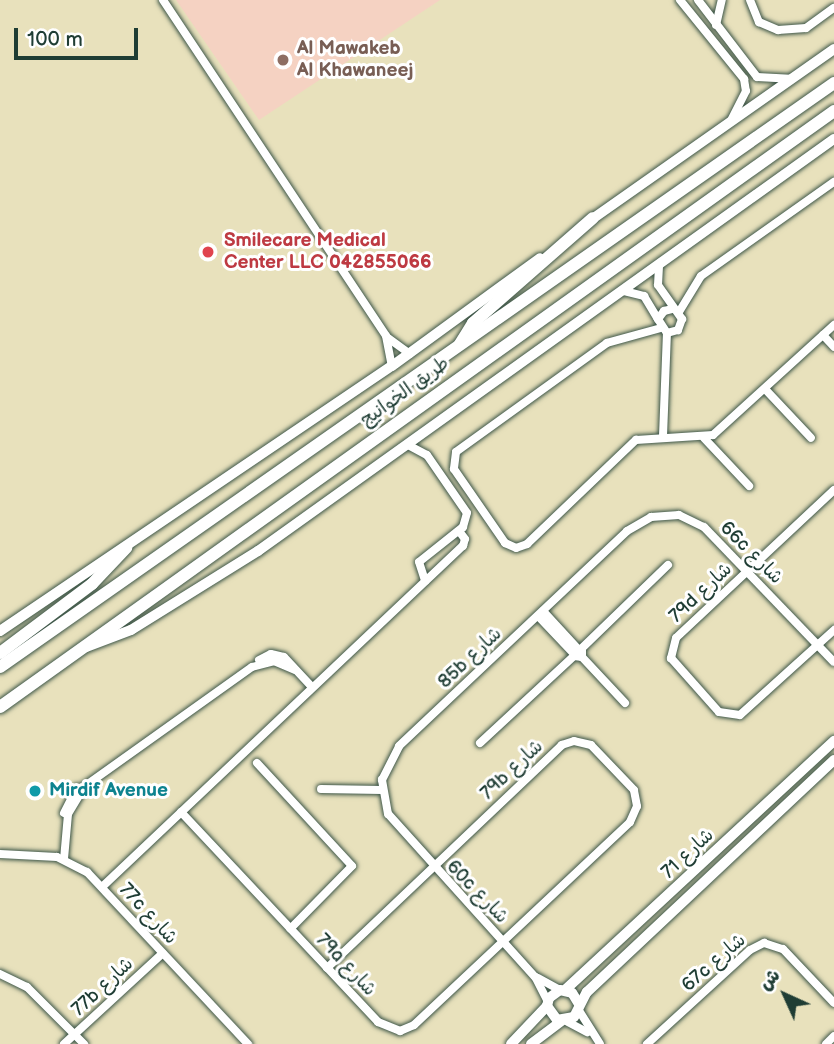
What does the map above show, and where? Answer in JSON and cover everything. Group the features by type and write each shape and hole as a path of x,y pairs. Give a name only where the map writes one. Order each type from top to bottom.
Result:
{"highway":[{"name":"طريق الخوانيج","path":"0,667 834,83"},
{"name":"طريق الخوانيج","path":"0,707 834,111"},
{"path":"459,347 473,324 593,218"},
{"path":"0,653 92,584 125,548"}],"street":[{"path":"163,0 386,336 410,354"},
{"path":"683,0 696,11 706,10 721,0"},
{"path":"683,0 744,79 746,91 729,124"},
{"path":"698,0 757,77 793,79"},
{"path":"716,25 721,0"},
{"path":"750,0 758,22 778,30 806,28 834,8"},
{"path":"0,631 410,354 593,218 834,49"},
{"path":"82,648 140,625 258,551 834,139"},
{"path":"834,182 701,276 676,311 662,323 602,346 460,449 453,464 502,540 520,547 631,442 663,436 704,438 765,389 834,325"},
{"path":"659,266 657,282 676,311 681,327 662,323"},
{"path":"624,290 646,299 662,323 663,436"},
{"path":"823,335 834,347"},
{"path":"386,336 392,366"},
{"path":"765,389 811,438"},
{"path":"704,438 749,486"},
{"path":"408,445 423,451 463,503 467,518 459,531 419,562 425,581"},
{"name":"79d شارع","path":"834,490 748,570 671,648 673,663 714,707 733,716 747,713 834,630"},
{"name":"66c شارع","path":"627,531 651,517 679,515 704,527 834,662"},
{"path":"102,887 464,544 459,531"},
{"name":"85b شارع","path":"382,790 387,762 399,746 627,531"},
{"path":"480,743 668,565"},
{"path":"541,613 625,703"},
{"path":"0,855 64,859 65,830 73,802 93,780 262,658 276,654 312,687"},
{"name":"79b شارع","path":"327,968 557,748 574,741 596,749 634,790 636,812 503,942"},
{"name":"شارع 71","path":"547,1004 834,741"},
{"name":"شارع 71","path":"564,1021 834,760"},
{"path":"257,763 352,866 290,929"},
{"path":"321,789 382,790"},
{"name":"60c شارع","path":"382,790 398,828 535,977 547,1004"},
{"name":"79a شارع","path":"181,812 378,1022 400,1031 414,1025 503,942"},
{"name":"77c شارع","path":"64,859 102,887 248,1044"},
{"name":"67c شارع","path":"647,1044 750,950 764,943 783,949 834,1003"},
{"name":"77b شارع","path":"64,1044 163,953"},
{"path":"0,974 27,987 84,1044"},
{"name":"60c شارع","path":"535,977 563,990"},
{"path":"563,990 578,1006 592,1036"},
{"path":"547,1004 550,1015 592,1036 600,1044"},
{"path":"511,1044 547,1004"},
{"path":"531,1044 564,1021"},
{"path":"826,1044 834,1036"}],"shaded area":[{"name":"Al Mawakeb Al Khawaneej","path":"176,0 440,0 259,120"}],"place":[{"name":"Al Mawakeb Al Khawaneej","path":"283,60"},
{"name":"Smilecare Medical Center LLC 042855066","path":"208,252"},
{"name":"Mirdif Avenue","path":"35,791"}]}
